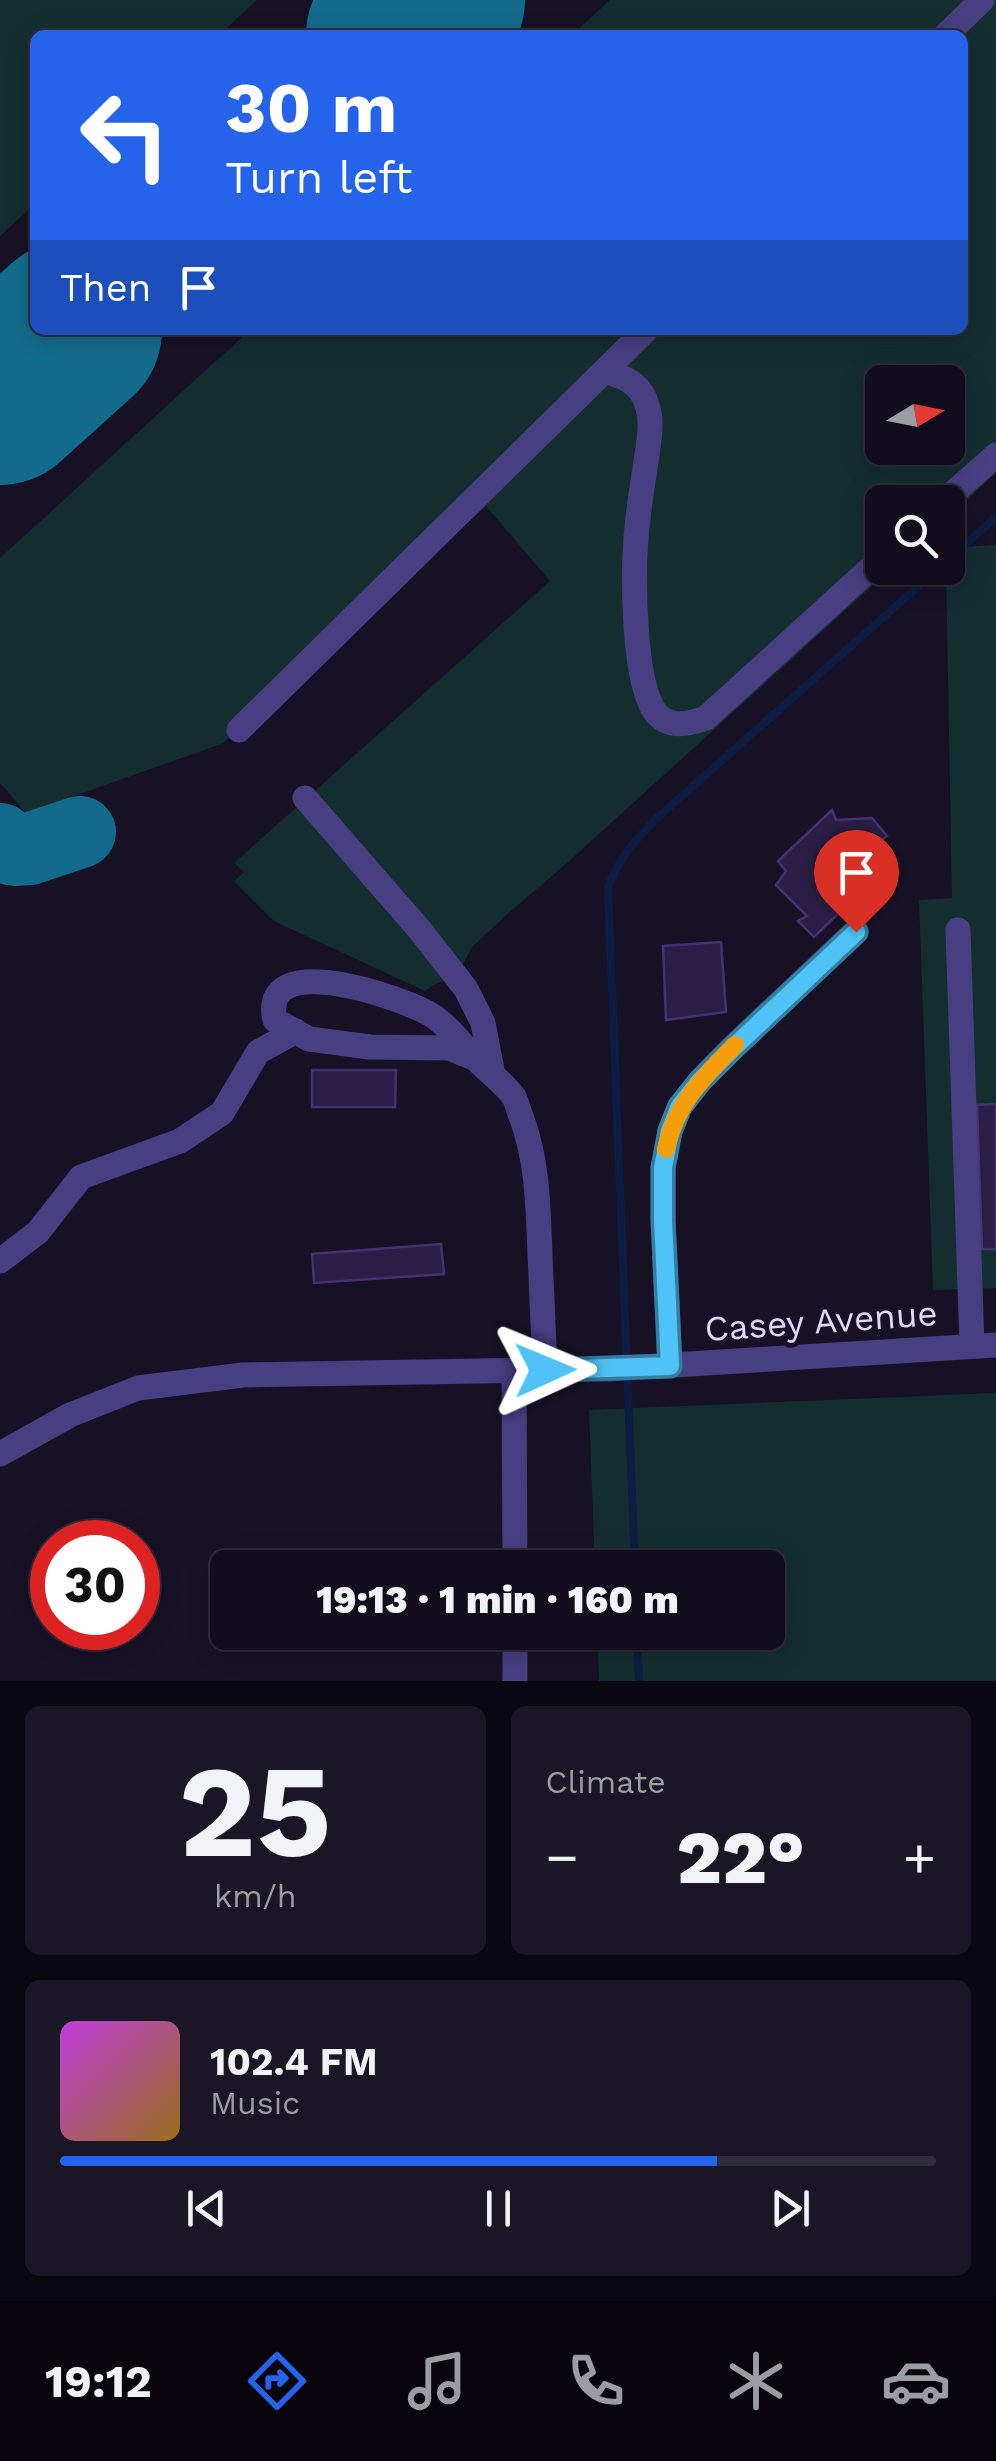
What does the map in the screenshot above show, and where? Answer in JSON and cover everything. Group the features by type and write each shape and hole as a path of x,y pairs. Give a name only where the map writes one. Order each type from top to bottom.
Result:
{"street":[{"path":"951,30 982,0"},
{"path":"239,730 641,335"},
{"path":"604,371 627,378 642,393 649,410 636,540 635,602 646,693 657,715 670,723 689,724 706,718 865,573"},
{"path":"962,485 996,454"},
{"path":"306,798 466,989 483,1023 484,1067"},
{"path":"958,930 984,1346"},
{"path":"662,1367 663,1168 670,1131 680,1106 734,1047 856,932"},
{"path":"484,1067 448,1048 370,1047 309,1039 276,1020 272,1007 286,986 305,982 350,985 393,998 449,1028 514,1098 532,1146 537,1182 545,1370"},
{"path":"0,1261 38,1232 81,1176 180,1141 222,1113 258,1052 296,1031"},
{"name":"Casey Avenue","path":"0,1454 70,1415 138,1388 242,1375 662,1367 984,1346"},
{"path":"514,1371 515,1550"},
{"path":"515,1650 515,1681"}],"green space":[{"path":"0,0 257,0 224,30 30,30 30,209 0,236"},
{"path":"610,0 996,0 996,473 965,502 965,485 865,485 865,585 873,585 512,910 472,947 462,966 446,980 425,991 274,921 234,881 244,872 234,863 550,581 486,506 224,743 26,813 0,783 0,558 245,335 968,335 968,30 577,30"},
{"path":"996,545 996,1288 933,1290 919,900 952,898 946,585 965,585 965,547"},
{"path":"996,1393 996,1681 599,1681 598,1650 785,1650 785,1550 594,1550 589,1410"}],"building":[{"path":"832,810 836,820 872,818 887,836 879,842 892,862 814,937 798,921 807,916 776,885 786,871 778,861"},
{"path":"721,942 726,1012 666,1020 663,946"},
{"path":"312,1070 396,1070 395,1107 312,1107"},
{"path":"996,1104 996,1249 982,1249 977,1105"},
{"path":"441,1244 444,1274 314,1283 312,1254"}],"waterway":[{"path":"965,545 996,517"},
{"path":"634,1550 608,887 629,849 657,818 920,585"},
{"path":"638,1650 639,1681"}],"taxiway":[{"path":"0,839 14,850 29,849 80,832"}],"runway":[{"path":"402,30 435,0"},
{"path":"0,395 66,335"}],"slow traffic":[{"path":"666,1149 680,1106 735,1045"}],"route":[{"path":"545,1370 670,1366 663,1168 670,1131 680,1106 734,1047 856,932"}]}
